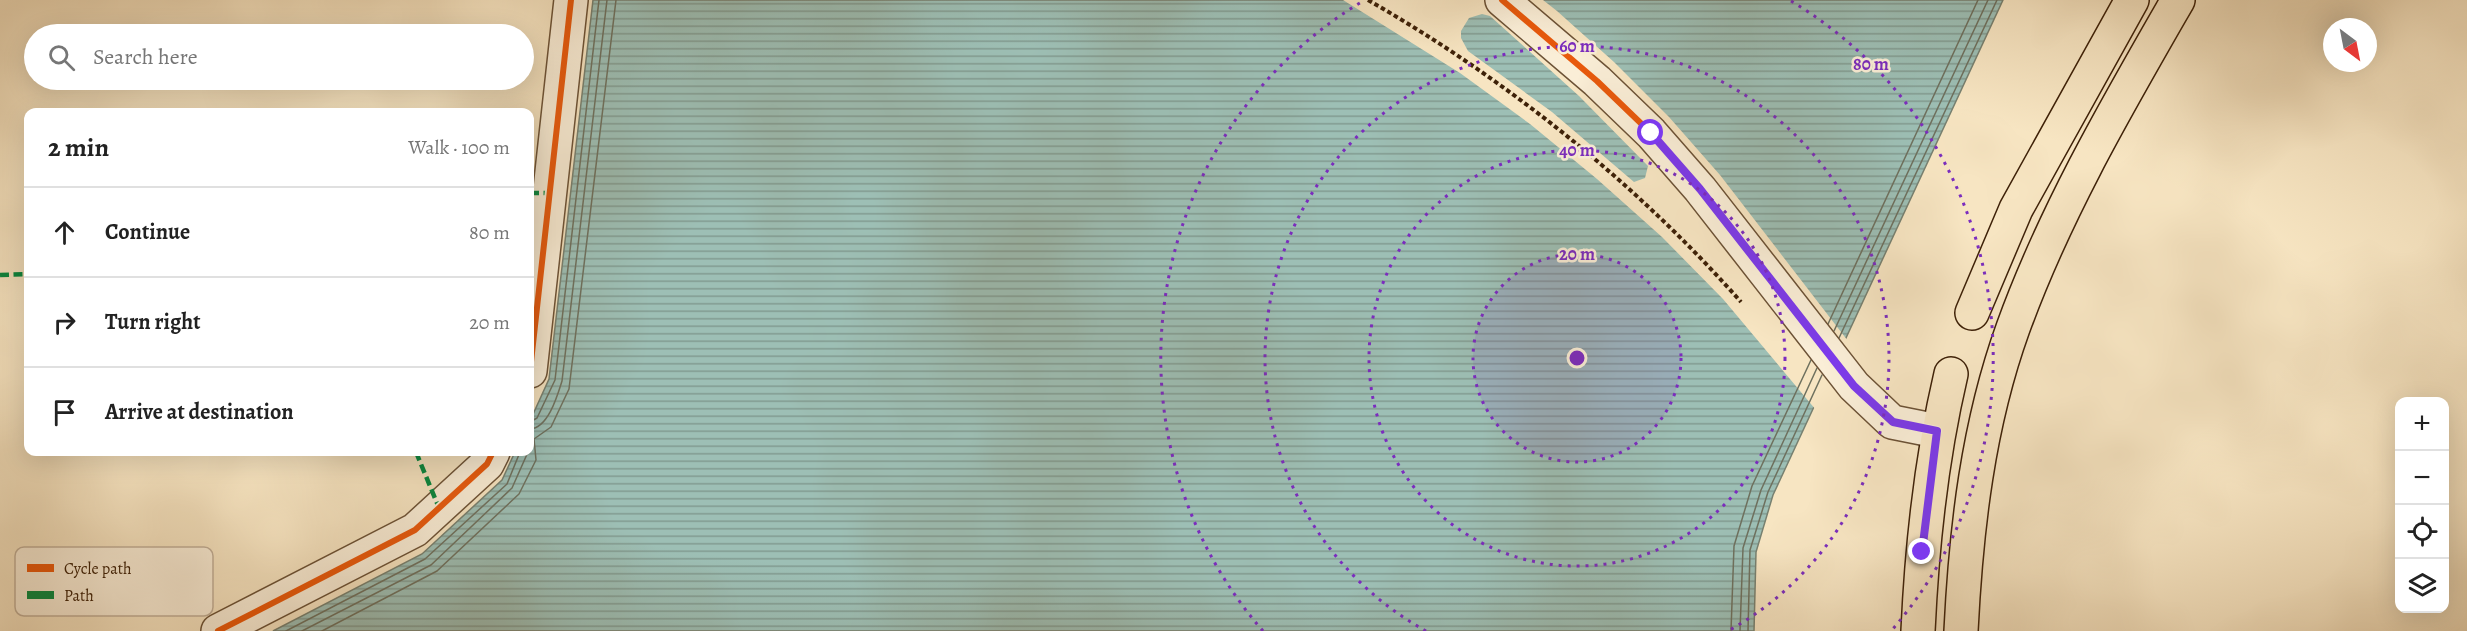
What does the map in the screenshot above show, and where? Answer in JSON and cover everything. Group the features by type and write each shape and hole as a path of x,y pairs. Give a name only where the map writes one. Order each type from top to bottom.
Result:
{"main road":[{"path":"1972,313 2016,209 2132,0"},
{"path":"1961,631 1965,555 1982,441 2013,329 2055,226 2105,129 2178,0"},
{"path":"1918,631 1922,552 1937,431 1951,374"}],"street":[{"path":"534,335 571,0"},
{"path":"1502,0 1597,81 1651,133 1700,189 1854,386 1893,422 1937,431"},
{"path":"218,631 415,530 488,465 491,456"}],"path":[{"path":"1368,0 1466,62 1544,120 1668,226 1743,303"}],"water":[{"path":"593,0 2003,0 1773,495 1756,552 1754,631 273,631 422,554 502,480 513,456 534,456 534,412 549,379"}],"pier":[{"path":"1343,0 1543,0 1557,11 1614,62 1669,117 1720,175 1848,341 1816,410 1723,299 1662,237 1530,124 1460,73","holes":["1482,14 1490,16 1579,96 1648,166 1645,178 1634,182 1552,112 1468,51 1461,38 1461,31 1469,18"]}],"marked path":[{"path":"534,193 550,193"},
{"path":"0,275 24,274"},
{"path":"418,456 439,508"}],"cycle path":[{"path":"534,335 571,0"},
{"path":"1502,0 1597,81 1651,133 1700,189 1854,386 1892,422 1937,431"},
{"path":"218,631 415,530 487,464 491,456"}],"route":[{"path":"1651,133 1700,189 1854,386 1893,422 1937,431 1922,552"}]}
